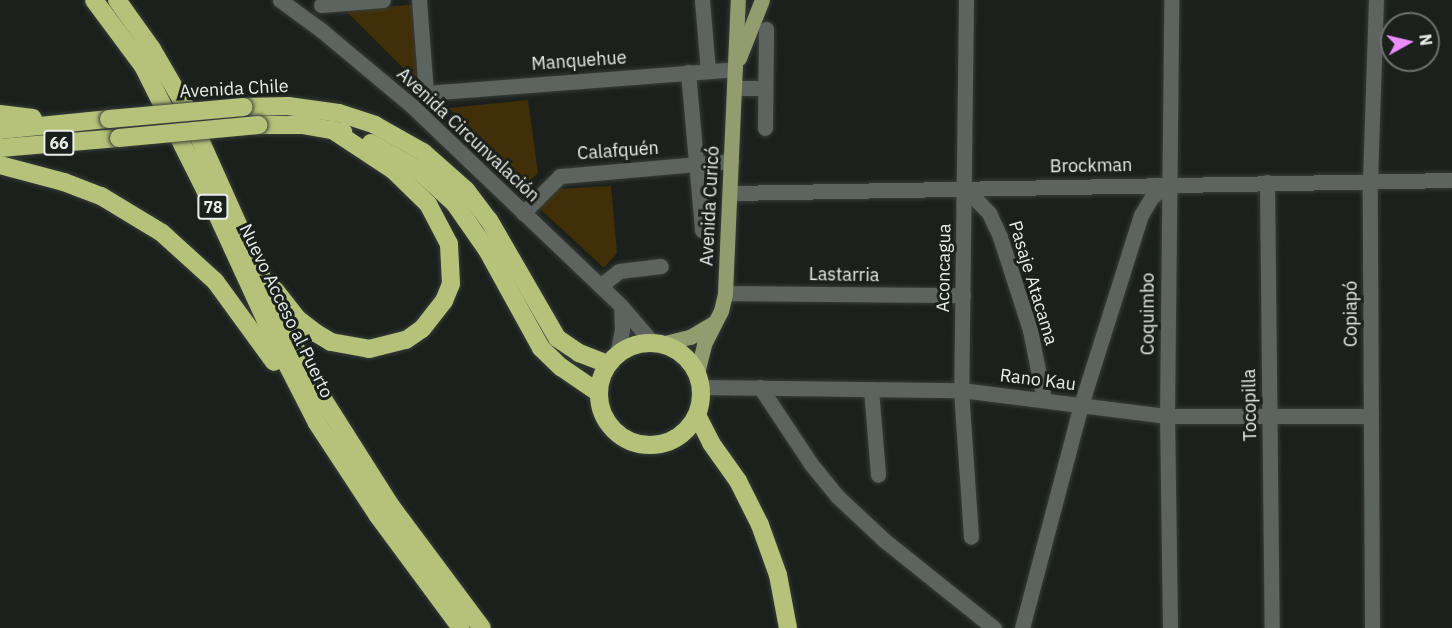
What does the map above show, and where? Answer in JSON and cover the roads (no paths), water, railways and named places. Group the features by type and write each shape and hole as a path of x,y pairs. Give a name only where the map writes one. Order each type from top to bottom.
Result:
{"highway":[{"name":"Nuevo Acceso al Puerto","path":"94,0 143,66 317,423 378,516 461,628"},
{"name":"Nuevo Acceso al Puerto","path":"117,0 152,49 185,106 282,321 323,399 390,506 482,628"},
{"name":"Avenida Chile","path":"0,130 243,107 288,106 339,113 375,126 423,152 466,190 489,220 557,338 579,353 612,360"},
{"path":"0,114 79,122"},
{"name":"Avenida Chile","path":"0,148 287,124 331,129 380,146 417,169 443,191 477,233 541,348 561,367 599,393"},
{"path":"254,259 298,319 331,342 348,347 369,349 406,340 422,329 444,301 451,284 452,263 443,230 428,204 393,170 331,129"},
{"path":"0,165 64,182 102,196 162,233 197,264 233,304 317,423"},
{"path":"657,343 682,354 699,380 697,415 691,425 673,440 662,444 639,445 618,434 610,426 600,405 599,393 603,373 612,360 634,345 657,343"},
{"path":"697,415 711,443 738,481 760,525 778,575 788,628"}],"main road":[{"name":"Avenida Curicó","path":"699,380 704,344 721,311 725,293 738,0"},
{"path":"735,69 762,0"},
{"path":"657,343 690,337 713,323"}],"street":[{"name":"Avenida Circunvalación","path":"280,0 321,30 412,106 657,343"},
{"path":"321,30 321,3 383,0"},
{"path":"412,106 426,93 419,0"},
{"path":"702,0 708,71"},
{"name":"Aconcagua","path":"966,0 961,390 970,537"},
{"name":"Coquimbo","path":"1170,628 1167,416 1171,0"},
{"name":"Copiapó","path":"1372,628 1370,180 1376,0"},
{"path":"765,128 766,29"},
{"name":"Manquehue","path":"426,93 735,69"},
{"name":"Avenida Curicó","path":"688,72 702,230"},
{"path":"735,88 765,88"},
{"name":"Calafquén","path":"523,213 560,176 731,161"},
{"name":"Brockman","path":"730,193 1452,180"},
{"name":"Tocopilla","path":"1267,182 1272,628"},
{"path":"1022,628 1082,405 1141,214 1152,198 1168,184"},
{"name":"Pasaje Atacama","path":"965,188 989,213 1000,237 1029,330 1044,400"},
{"path":"600,286 619,271 662,266"},
{"name":"Lastarria","path":"725,293 963,295"},
{"path":"612,360 622,330 621,306"},
{"name":"Rano Kau","path":"699,380 760,387 961,390 1167,416 1371,416"},
{"path":"760,387 812,464 837,496 893,547 994,628"},
{"path":"870,389 878,475"}]}
